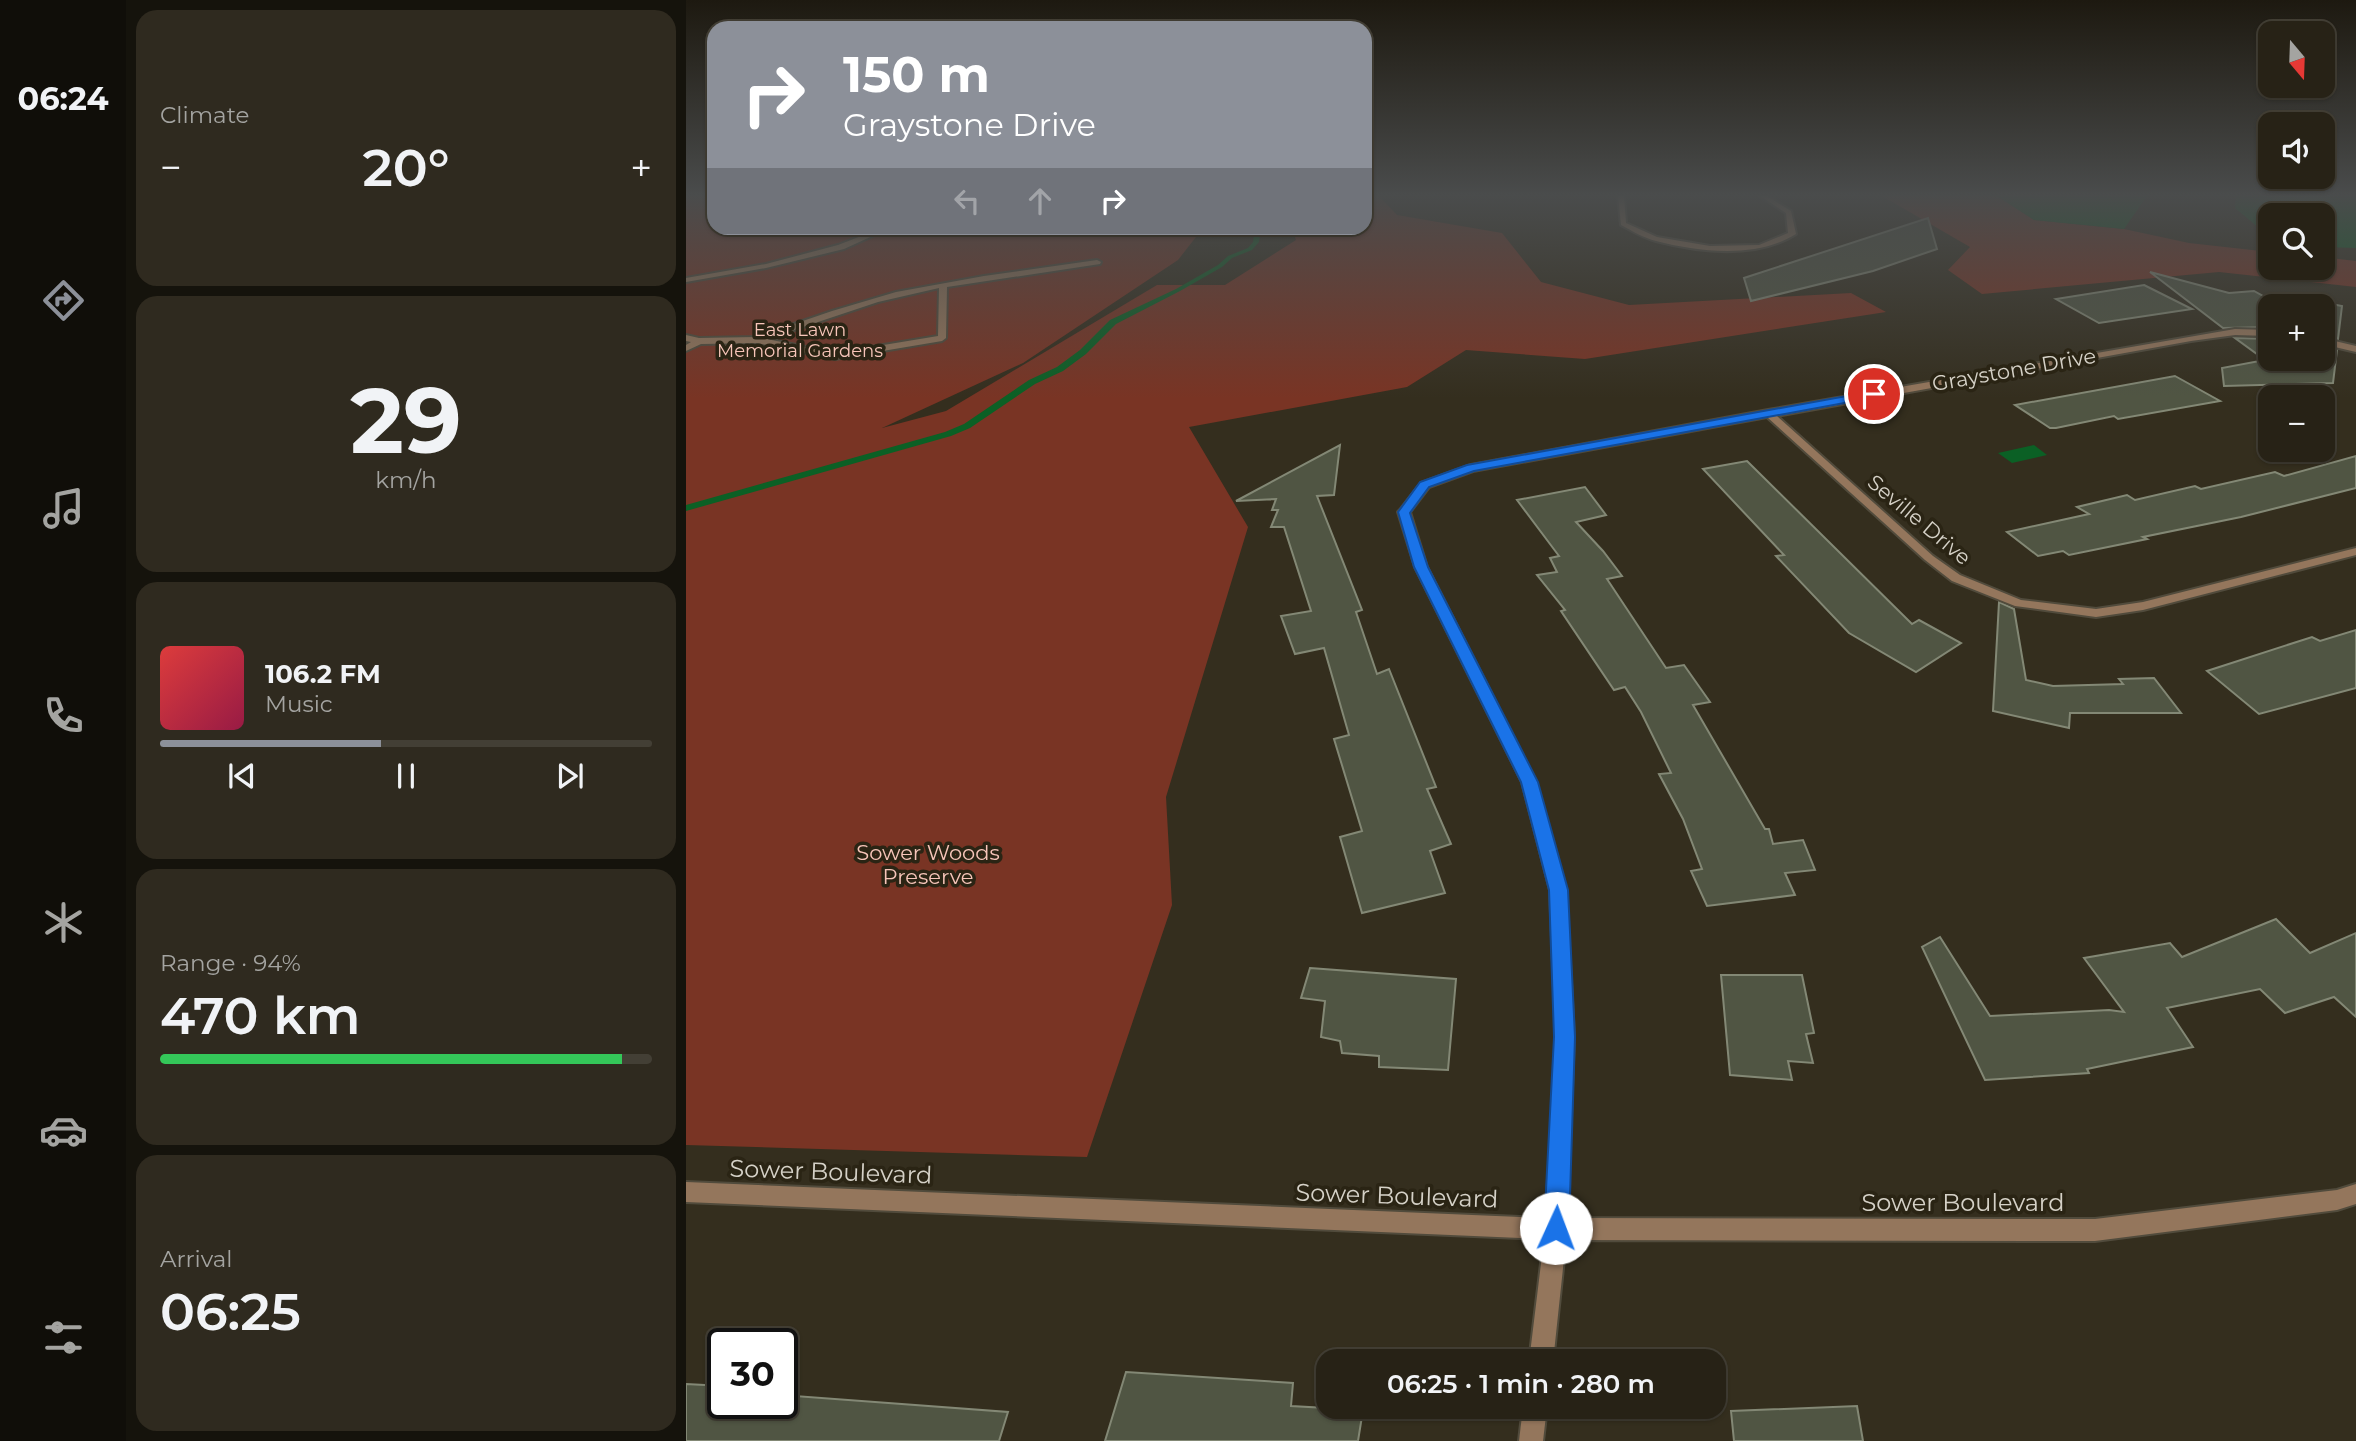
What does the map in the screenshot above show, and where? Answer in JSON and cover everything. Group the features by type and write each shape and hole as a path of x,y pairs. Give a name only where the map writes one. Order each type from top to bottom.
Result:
{"street":[{"path":"686,280 773,263"},
{"path":"757,340 859,304 943,285 1089,263"},
{"path":"686,338 699,341 757,340 835,356 942,338 943,285"},
{"name":"Graystone Drive","path":"1542,1349 1556,1228 1565,1037 1558,890 1530,782 1421,567 1404,512 1424,485 1471,468 2191,338 2235,332 2258,333"},
{"path":"686,348 699,341"},
{"path":"2335,344 2356,349"},
{"name":"Seville Drive","path":"1768,413 1929,558 1956,578 2019,603 2096,613 2143,606 2356,551"},
{"name":"Sower Boulevard","path":"686,1192 1556,1228 2095,1230 2337,1200 2356,1194"},
{"path":"1531,1441 1534,1419"}],"green space":[{"name":"Sower Woods Preserve","path":"686,263 1173,263 1023,363 882,428 946,411 1157,285 1225,285 1259,263 1526,263 1541,282 1629,305 1851,293 1886,312 1585,359 1466,350 1407,387 1189,427 1248,527 1166,797 1172,905 1087,1157 686,1145"},
{"path":"1954,263 2258,263 2258,276 2219,272 1982,294 1948,270"},
{"path":"2335,263 2356,263 2356,287 2292,280 2335,280"}],"shaded area":[{"path":"2034,445 2047,455 2012,463 1998,453"}],"building":[{"path":"1789,263 1896,263 1751,301 1744,278"},
{"path":"2150,272 2229,293 2254,291 2259,294 2258,327 2223,328"},
{"path":"2144,285 2192,309 2099,323 2056,299"},
{"path":"2335,305 2342,306 2338,339 2335,338"},
{"path":"2235,338 2258,339 2258,355"},
{"path":"2258,361 2258,371 2334,371 2333,383 2224,386 2222,368"},
{"path":"2175,376 2220,401 2118,419 2114,416 2056,428 2050,428 2015,405"},
{"path":"1340,445 1334,495 1317,496 1362,610 1356,612 1377,674 1389,669 1436,787 1427,789 1451,844 1430,851 1445,893 1362,913 1340,837 1362,831 1334,739 1349,735 1324,648 1295,654 1281,616 1311,611 1284,527 1271,527 1278,510 1272,510 1276,499 1236,501"},
{"path":"2356,456 2356,488 2241,517 2143,537 2147,539 2069,555 2063,551 2038,556 2007,532 2089,514 2077,507 2127,495 2135,500 2195,486 2201,489 2275,472 2284,476"},
{"path":"1747,461 1912,624 1919,620 1961,643 1916,672 1849,633 1776,556 1784,555 1703,469"},
{"path":"1585,487 1606,515 1576,522 1622,576 1607,579 1666,668 1684,665 1710,702 1693,705 1765,829 1769,829 1773,844 1803,840 1815,870 1785,873 1795,895 1707,906 1691,871 1702,869 1683,819 1659,774 1671,773 1641,712 1625,687 1614,690 1561,611 1565,610 1537,575 1557,572 1550,558 1559,556 1517,500"},
{"path":"1999,602 2014,609 2026,680 2053,686 2123,684 2119,679 2154,678 2181,713 2070,713 2069,728 1993,711"},
{"path":"2356,630 2356,688 2259,714 2207,671 2312,637 2320,641"},
{"path":"2276,919 2310,953 2356,933 2356,1017 2334,997 2285,1013 2260,989 2167,1008 2193,1047 2087,1069 2089,1073 1985,1080 1922,947 1940,937 1990,1016 2109,1010 2124,1012 2084,958 2170,943 2182,957"},
{"path":"1310,968 1456,979 1448,1070 1379,1067 1379,1056 1342,1053 1340,1041 1321,1037 1325,1001 1301,998"},
{"path":"1721,975 1802,975 1814,1033 1806,1034 1813,1063 1788,1061 1792,1080 1730,1075"},
{"path":"1126,1372 1293,1383 1291,1406 1316,1407 1316,1419 1362,1419 1358,1441 1105,1441"},
{"path":"686,1384 707,1385 707,1419 798,1419 798,1396 1008,1412 999,1441 686,1441"},
{"path":"1857,1406 1863,1441 1734,1441 1731,1411"}],"waterway":[{"path":"686,508 948,434 967,426 1032,382 1060,369 1083,352 1113,322 1178,290 1223,263"}],"route":[{"path":"1556,1228 1565,1037 1558,890 1530,782 1421,567 1404,512 1424,485 1471,468 1874,394"}],"park label":[{"name":"East Lawn Memorial Gardens","path":"800,340"}]}
